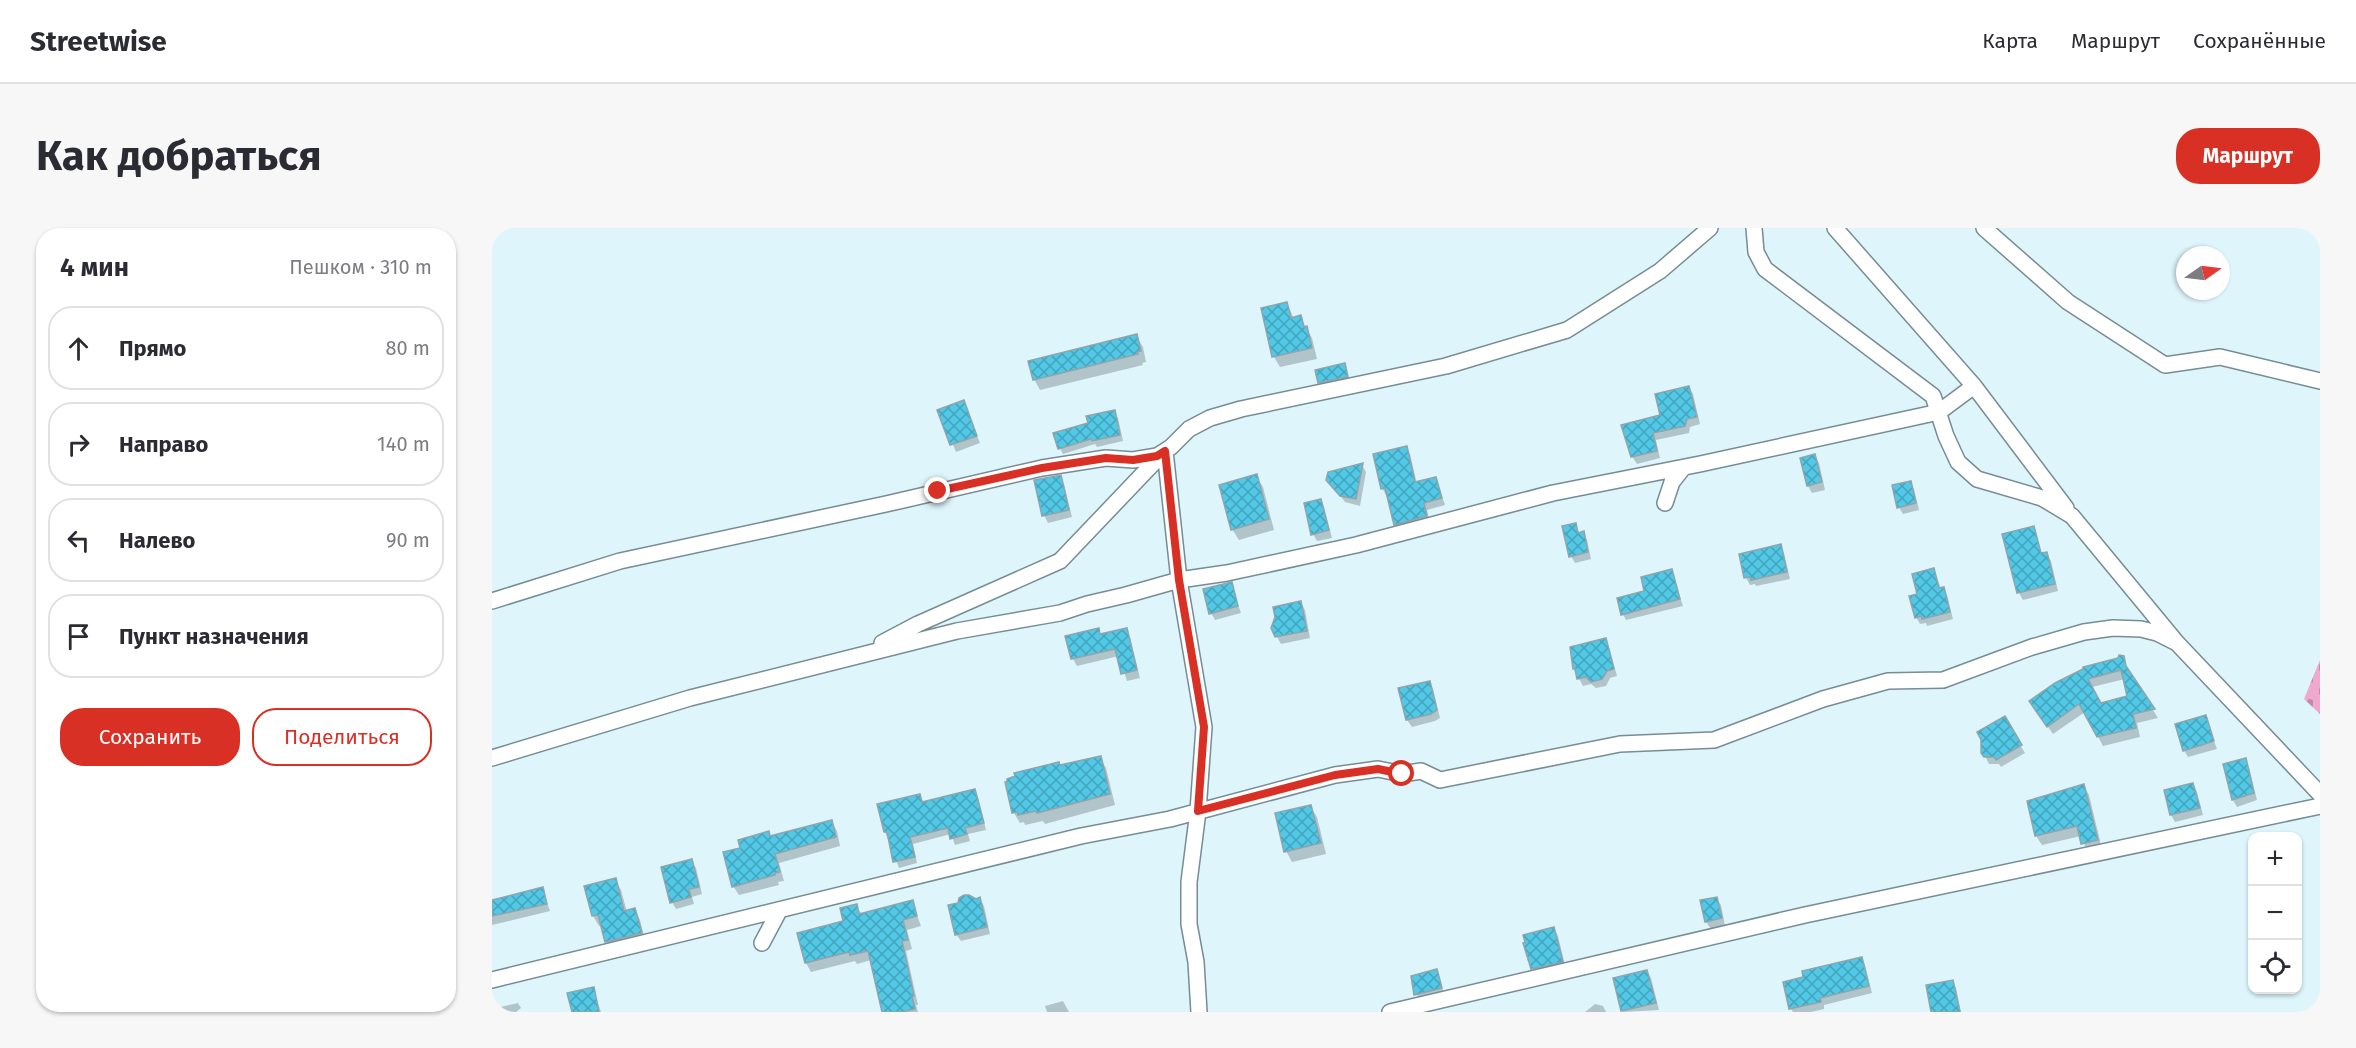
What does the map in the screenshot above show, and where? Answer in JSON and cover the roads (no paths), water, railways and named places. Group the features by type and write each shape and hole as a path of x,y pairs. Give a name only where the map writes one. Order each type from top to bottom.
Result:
{"street":[{"path":"863,654 918,624 1060,561 1165,451 1189,429 1210,418 1241,409 1446,366 1567,330 1660,271 1710,228"},
{"path":"1754,228 1756,252 1765,268 1933,396 1946,436 1958,462 1977,479 2042,498 2072,516"},
{"path":"1835,228 1974,386 2072,516 2177,643 2320,795"},
{"path":"1984,228 2068,302 2165,365 2220,357 2320,381"},
{"path":"492,758 690,698 957,631 1060,613 1179,580 1227,573 1356,545 1553,493 1683,468 1938,412 1974,386"},
{"path":"1165,451 1179,580 1204,727 1198,811 1189,882 1189,924 1196,962 1199,1012"},
{"path":"492,602 620,561 1042,468 1106,458 1133,460 1157,456 1165,451"},
{"path":"1665,503 1672,482 1683,468"},
{"path":"492,980 1081,836 1170,819 1346,774 1378,769 1402,774 1420,771 1440,780 1620,744 1714,740 1823,699 1888,681 1943,680 2032,647 2084,632 2113,628 2141,629 2157,633 2177,643"},
{"path":"1390,1012 1805,915 2320,806"},
{"path":"762,944 778,911"}]}
